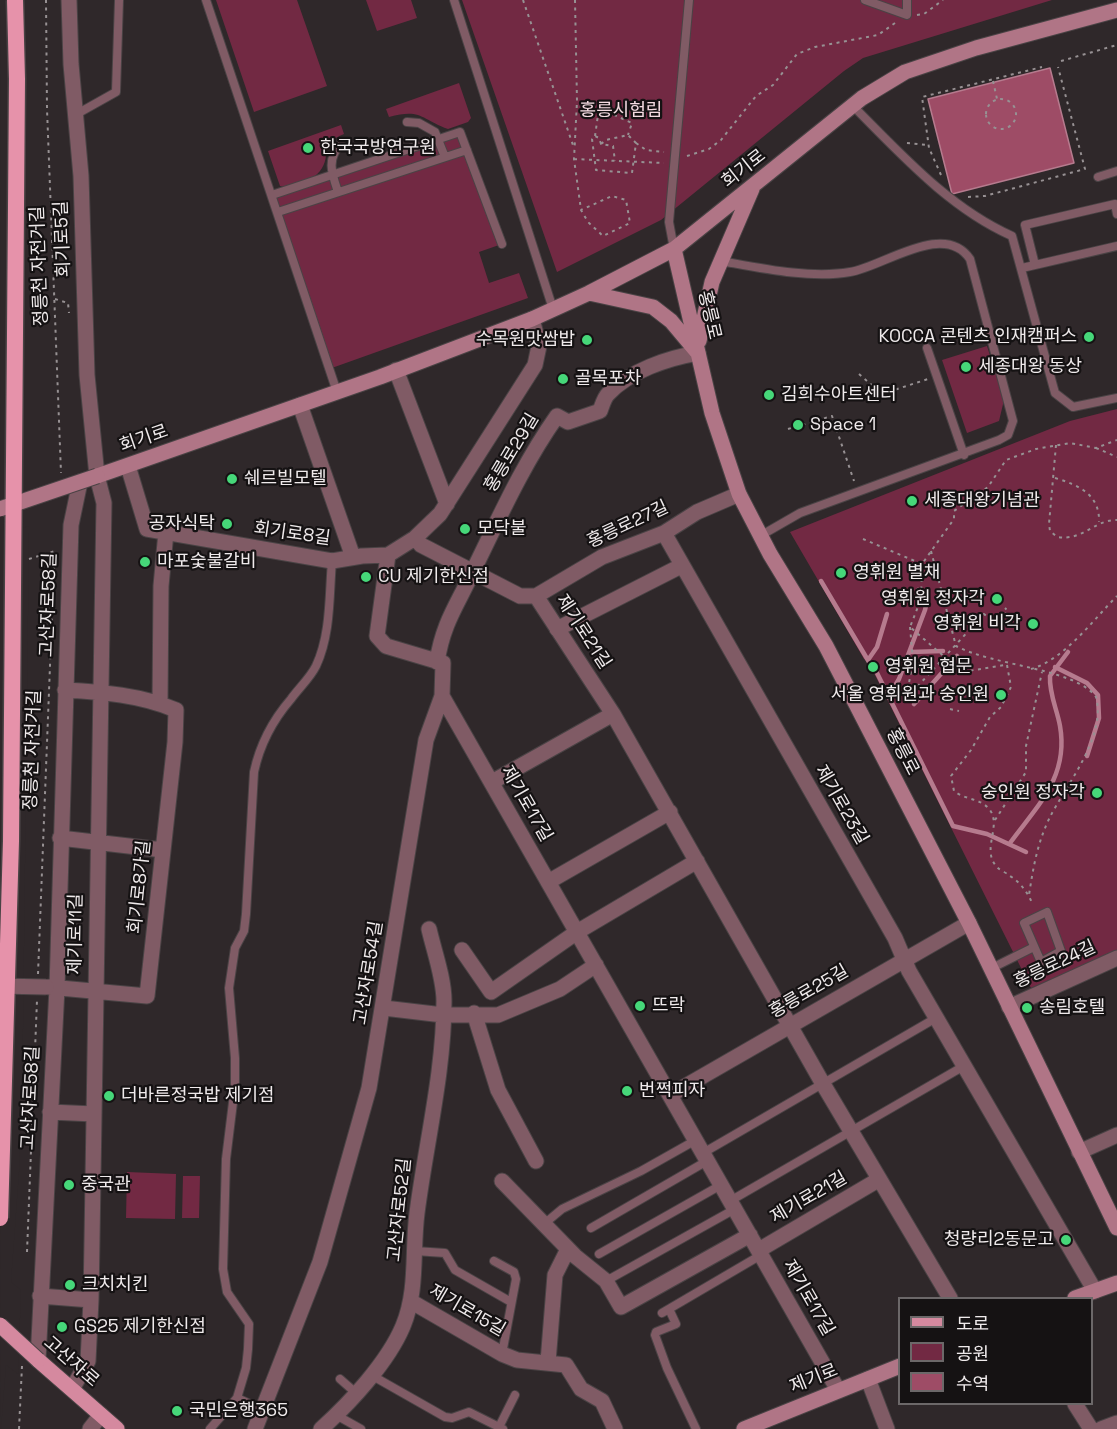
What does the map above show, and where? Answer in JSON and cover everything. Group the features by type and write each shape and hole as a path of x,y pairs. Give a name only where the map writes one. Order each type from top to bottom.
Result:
{"highway":[{"path":"0,1218 11,841 17,79 15,0"}],"main road":[{"name":"회기로","path":"0,509 337,392 532,319 589,293 674,249 853,106 905,72 976,48 1117,10"},
{"path":"698,353 704,308 721,261 754,186"},
{"name":"홍릉로","path":"674,249 712,413 740,494 760,536 826,646 969,923 1117,1228"},
{"path":"589,293 653,307 671,321 698,353"},
{"path":"1080,1297 1117,1283"},
{"name":"고산자로","path":"0,1325 30,1359 72,1389 117,1429"},
{"name":"제기로","path":"744,1429 898,1367"}],"street":[{"name":"회기로5길","path":"69,0 75,115 81,176 87,375 97,476"},
{"name":"회기로8길","path":"128,466 147,529 332,561 388,555 415,538 447,504 535,365 539,346 532,319"},
{"name":"홍릉로29길","path":"437,662 441,638 451,610 474,570 507,499 539,441 557,416 568,423 600,411 607,394 633,376 674,357 698,353"},
{"path":"396,370 447,504"},
{"path":"300,405 353,557"},
{"name":"제기로11길","path":"72,1389 87,1361 91,1299 104,503 97,476"},
{"name":"고산자로58길","path":"30,1359 40,1296 50,1112 44,986 60,838 71,525 80,482"},
{"name":"홍릉로27길","path":"536,596 602,557 664,533 697,512 740,494"},
{"path":"65,690 100,692 160,703 161,586 166,532"},
{"name":"제기로23길","path":"664,533 895,938 904,960 936,1018 1095,1291"},
{"name":"제기로21길","path":"415,538 422,544 520,596 536,596 614,714 789,1026 949,1297"},
{"path":"388,555 377,636 386,646 437,662"},
{"path":"557,629 681,566"},
{"name":"고산자로54길","path":"255,1429 320,1262 369,1088 384,1008 426,740 442,696 443,663 437,662"},
{"name":"제기로17길","path":"442,696 838,1390"},
{"name":"회기로8가길","path":"0,986 44,986 147,996 164,850 176,710 160,703"},
{"path":"492,782 614,714"},
{"path":"549,882 670,812"},
{"path":"60,838 97,840 164,850"},
{"path":"462,950 491,992 577,932 697,861"},
{"name":"홍릉로25길","path":"670,1095 969,923"},
{"name":"고산자로52길","path":"321,1429 336,1416 371,1375 402,1329 412,1302 417,1216 438,1076 444,999 429,929"},
{"name":"홍릉로24길","path":"1009,1007 1117,958"},
{"path":"384,1008 443,1015 474,1013 498,1015 560,989 596,965"},
{"path":"474,1013 498,1090 536,1161"},
{"path":"50,1112 94,1114"},
{"path":"1079,1152 1117,1136"},
{"name":"제기로21길","path":"760,1253 878,1180"},
{"path":"502,1181 568,1249 606,1281 621,1307 750,1235"},
{"path":"548,1362 555,1275 568,1249"},
{"path":"40,1296 91,1299"},
{"name":"제기로15길","path":"412,1302 502,1354 517,1360 566,1365 581,1389 602,1401 615,1429"},
{"path":"868,1379 887,1429"},
{"path":"1076,1405 1091,1429"},
{"path":"90,1429 101,1415"},
{"path":"1101,1429 1117,1423"}],"lane":[{"path":"75,115 116,92 118,0"},
{"path":"206,0 337,392"},
{"path":"454,0 553,309"},
{"path":"674,249 669,222 688,0"},
{"path":"865,0 907,15 907,0"},
{"path":"853,106 955,203 985,224 1012,236 1055,393 1073,407 1117,398"},
{"path":"407,122 435,132 445,157"},
{"path":"272,195 460,132 502,244"},
{"path":"338,192 330,165 333,152 341,144"},
{"path":"278,212 467,150"},
{"path":"1098,177 1117,171"},
{"path":"1035,265 1025,225 1116,204 1117,214"},
{"path":"721,261 784,273 850,272 931,244 954,245 964,251 970,259 1013,421 1008,435 964,454 800,513 760,536"},
{"path":"1022,268 1117,246"},
{"path":"927,348 964,454"},
{"path":"210,1429 237,1398 246,1368 249,1324 227,1292 223,1269 226,1159 236,1058 230,1021 229,988 235,948 244,931 252,786 258,752 277,715 315,669 322,652 326,636 332,561"},
{"path":"1047,912 1061,951 1041,962 1034,947 1024,923 1047,912"},
{"path":"990,969 1034,947"},
{"path":"591,1228 702,1151 936,1018"},
{"path":"606,1281 850,1132 964,1066"},
{"path":"544,1224 562,1209 641,1171 702,1151"},
{"path":"599,1254 721,1185"},
{"name":"제기로15길","path":"415,1251 445,1253 455,1270 512,1302"},
{"name":"제기로17길","path":"696,1429 667,1368 655,1333 676,1324 666,1311 760,1253"},
{"name":"제기로15길","path":"494,1261 515,1275 502,1354"},
{"path":"371,1375 445,1417 452,1418 469,1412 501,1428 515,1395"},
{"path":"340,1379 356,1393"},
{"path":"237,1398 263,1410"},
{"path":"336,1416 362,1429"}],"path":[{"name":"정릉천 자전거길","path":"46,0 51,228 63,457 61,478"},
{"path":"523,0 574,149"},
{"path":"575,0 577,101 574,159 580,210 588,222 603,236 630,223 626,200 612,196 580,210"},
{"path":"628,135 646,150 687,156 709,149 721,140 756,96 773,85 797,54 815,47 878,35 907,15 924,14 943,0"},
{"path":"1061,61 1117,45"},
{"path":"944,182 928,145 922,97 1042,67"},
{"path":"965,198 985,196 1085,169 1059,67"},
{"path":"993,81 998,100"},
{"path":"998,100 1009,102 1015,110 1013,122 1004,128 994,127 987,118 988,107 998,100"},
{"path":"628,135 632,123 612,114 598,116 591,145 596,170 632,173 636,143"},
{"path":"602,144 606,140 628,135"},
{"path":"595,136 602,144"},
{"path":"889,142 928,145"},
{"path":"602,144 613,146 615,161"},
{"path":"574,159 674,164"},
{"path":"859,374 882,394 937,376"},
{"path":"788,429 832,416 858,492"},
{"path":"1096,448 1117,440"},
{"path":"1005,608 1008,611 996,625 984,614 906,699 913,661 910,627 921,599 922,564 954,519 954,511 988,487 1006,460 1036,449 1070,443 1096,448 1117,458"},
{"path":"1056,445 1050,531 1057,537 1074,537 1088,532 1104,520 1117,520"},
{"path":"1055,478 1082,489 1097,503 1099,524"},
{"path":"863,539 922,564"},
{"name":"정릉천 자전거길","path":"27,1253 44,986 55,551"},
{"path":"931,551 956,646 972,655 1076,680 1095,694 1097,719 1082,765 1049,819 1037,848 1029,895 1016,880 998,868 992,858 990,848 994,820 1026,772 1026,746 1042,672"},
{"path":"1030,669 1044,665 1061,652 1117,596"},
{"path":"910,627 962,672 1007,664"},
{"path":"994,820 983,805 972,799 964,799 954,791 951,776 971,750 990,717 1001,707 1011,687 1007,664"},
{"path":"950,709 959,711"},
{"path":"19,1429 30,1359"}],"green space":[{"path":"216,0 297,0 327,86 254,112"},
{"path":"366,0 411,0 417,18 377,31"},
{"name":"홍릉시험림","path":"462,0 1052,0 863,58 661,220 557,272"},
{"path":"459,83 471,118 468,122 448,129 415,114 389,117 386,109"},
{"path":"341,125 344,134 328,146 324,165 317,174 299,183 280,186 268,151"},
{"path":"460,132 502,244 479,252 489,283 519,273 528,298 329,369 272,195"},
{"path":"987,346 1004,400 999,421 967,433 942,360"},
{"name":"서울 영휘원과 숭인원","path":"1117,409 1117,951 1031,988 868,661 864,659 790,532 1070,421"},
{"path":"127,1172 176,1174 175,1219 126,1218"},
{"path":"183,1176 200,1176 199,1218 182,1218"}],"water":[{"path":"1050,68 1074,163 952,194 928,99"}],"pier":[{"path":"0,0 14,0 14,530 29,526 23,1029 19,1172 11,1282 21,1290 18,1374 6,1365 1,1429"}],"waterway":[{"path":"821,581 869,662"},
{"path":"889,696 899,679 925,610 927,601 918,590"},
{"path":"868,660 877,647 887,614"},
{"path":"910,652 943,651"},
{"path":"1010,843 1049,790 1060,761 1062,744 1060,726 1050,676 1068,652"},
{"path":"914,704 957,656"},
{"path":"1055,667 1087,683 1098,695 1099,718 1087,756"},
{"path":"877,673 953,826 987,834 1026,852"}],"place":[{"name":"한국국방연구원","path":"308,148"},
{"name":"KOCCA 콘텐츠 인재캠퍼스","path":"1089,337"},
{"name":"수목원맛쌈밥","path":"587,340"},
{"name":"세종대왕 동상","path":"966,367"},
{"name":"골목포차","path":"563,379"},
{"name":"김희수아트센터","path":"769,395"},
{"name":"Space 1","path":"798,425"},
{"name":"쉐르빌모텔","path":"232,479"},
{"name":"세종대왕기념관","path":"912,501"},
{"name":"공자식탁","path":"227,524"},
{"name":"모닥불","path":"465,529"},
{"name":"마포숯불갈비","path":"145,562"},
{"name":"영휘원 별채","path":"841,573"},
{"name":"CU 제기한신점","path":"366,577"},
{"name":"영휘원 정자각","path":"997,599"},
{"name":"영휘원 비각","path":"1033,624"},
{"name":"영휘원 협문","path":"873,667"},
{"name":"서울 영휘원과 숭인원","path":"1001,695"},
{"name":"숭인원 정자각","path":"1097,793"},
{"name":"뜨락","path":"640,1006"},
{"name":"송림호텔","path":"1027,1008"},
{"name":"번쩍피자","path":"627,1091"},
{"name":"더바른정국밥 제기점","path":"109,1096"},
{"name":"중국관","path":"69,1185"},
{"name":"청량리2동문고","path":"1066,1240"},
{"name":"크치치킨","path":"70,1285"},
{"name":"GS25 제기한신점","path":"62,1327"},
{"name":"국민은행365","path":"177,1411"}]}
